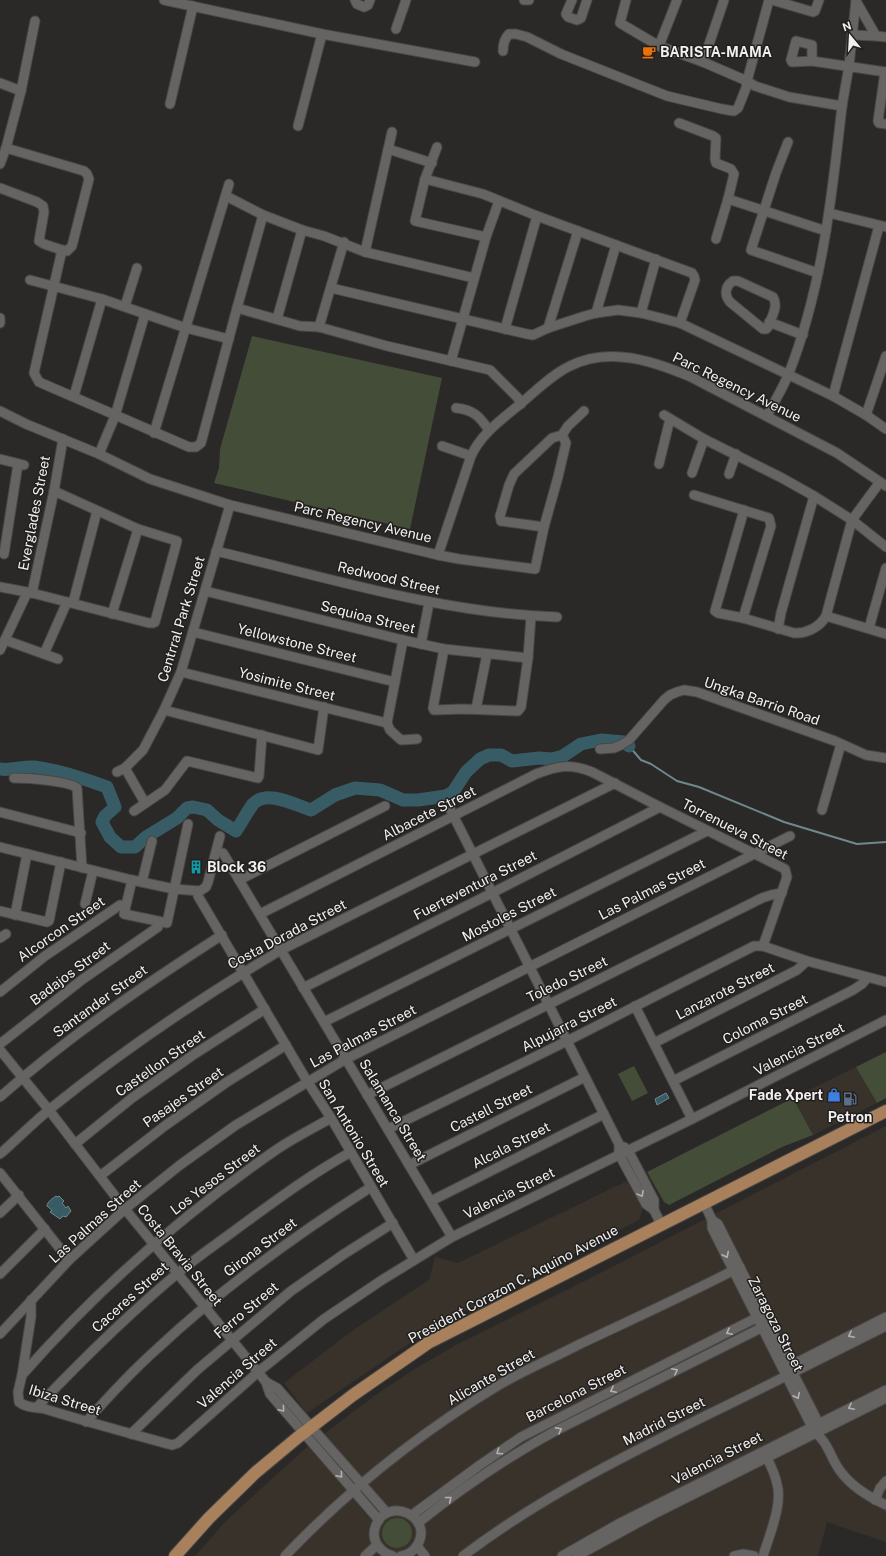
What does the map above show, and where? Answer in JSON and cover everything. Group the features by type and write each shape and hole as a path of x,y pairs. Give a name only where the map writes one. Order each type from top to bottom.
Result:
{"main road":[{"name":"President Corazon C. Aquino Avenue","path":"175,1556 209,1518 256,1473 307,1430 353,1394 428,1343 886,1110"}],"street":[{"path":"164,0 322,34 475,62"},
{"path":"355,0 357,4 364,7 368,5 370,0"},
{"path":"396,29 406,0"},
{"path":"524,0 529,0"},
{"path":"572,0 566,14 568,18 577,20 581,18 586,2 576,0"},
{"path":"626,0 620,23 659,46 702,62 755,86 789,98 842,106"},
{"path":"659,46 677,0"},
{"path":"702,62 724,0"},
{"path":"503,51 505,38 509,34 516,34 527,37 561,54 667,96 734,111 738,108 742,101 746,88 746,81 769,0"},
{"path":"772,0 813,12 815,11 819,0"},
{"path":"766,416 788,375 803,335 818,273 829,213 842,106 849,66 856,1"},
{"path":"856,1 876,36"},
{"path":"170,104 193,6"},
{"path":"0,164 6,148 21,91 35,21"},
{"path":"298,126 322,34"},
{"path":"852,35 886,37"},
{"path":"812,61 885,72 883,108 878,122 886,124"},
{"path":"0,83 21,91"},
{"path":"679,123 716,138 716,163 731,169 734,174 716,239"},
{"path":"365,252 392,132"},
{"path":"788,142 751,250 818,273"},
{"path":"437,147 425,180 415,220 486,237"},
{"path":"0,188 37,202 43,206 44,212 39,241 67,251 72,246 89,179 87,174 84,171 6,148"},
{"path":"388,149 432,163"},
{"path":"425,180 483,194 537,216 692,273 695,280 680,323"},
{"path":"154,432 229,184"},
{"path":"226,196 263,215 302,230 344,242 365,252 474,278"},
{"path":"728,199 826,231"},
{"path":"451,361 486,237 499,201"},
{"path":"829,213 882,226 833,396"},
{"path":"62,250 34,373 39,382 189,447 196,446 201,443 236,308 263,215"},
{"path":"505,329 537,216"},
{"path":"277,319 302,230"},
{"path":"548,328 578,230"},
{"path":"318,327 344,242"},
{"path":"596,313 616,245"},
{"path":"641,313 656,259"},
{"path":"125,306 136,268"},
{"path":"30,280 102,299 186,328 229,339"},
{"path":"733,281 738,281 773,297 776,301 776,306 769,322 766,329 763,329 730,302 727,298 726,292 730,283 733,281"},
{"path":"331,288 533,335 548,328 596,313 618,310 641,313 680,323 833,396 866,415 886,430"},
{"path":"74,396 102,299"},
{"path":"236,308 300,326 318,327 387,346 490,370 513,393 521,404"},
{"path":"99,454 115,416 145,314"},
{"path":"0,318 0,323"},
{"path":"769,322 803,335"},
{"name":"Parc Regency Avenue","path":"0,411 99,454 150,479 230,505 438,555 471,456 476,446 489,430 569,366 589,359 619,356 631,357 670,368 837,453 883,484"},
{"path":"866,415 886,356"},
{"path":"456,408 468,409 473,412 489,430"},
{"path":"544,527 501,521 500,516 509,485 514,474 552,438 562,435 568,426 584,411"},
{"path":"659,464 667,417 704,439 736,454 814,496 852,520 886,548"},
{"path":"438,555 535,569 544,527 566,443 562,435"},
{"name":"Everglades Street","path":"0,650 30,593 54,491 63,439"},
{"path":"692,473 704,439"},
{"path":"442,446 471,456"},
{"path":"729,474 736,454"},
{"path":"0,459 21,464 4,554"},
{"path":"744,510 715,611 794,633 802,633 819,624 826,616 852,520 883,484"},
{"path":"0,587 154,623 177,541 138,529 54,491"},
{"path":"694,495 769,518 771,526 743,618"},
{"path":"778,628 814,496"},
{"name":"Centrral Park Street","path":"145,803 121,770 143,750 164,710 181,672 230,505"},
{"path":"44,654 70,603 97,511"},
{"path":"112,614 138,529"},
{"name":"Redwood Street","path":"216,551 429,603 530,616 557,617"},
{"path":"869,628 886,568"},
{"name":"Sequioa Street","path":"205,591 444,649 528,658"},
{"path":"421,644 429,603"},
{"path":"444,649 433,708 434,710 476,709 518,711 521,707 528,658 530,616"},
{"path":"826,616 886,634"},
{"name":"Yellowstone Street","path":"193,632 395,682"},
{"path":"5,640 58,658"},
{"path":"403,640 388,722 390,730 400,740 417,739"},
{"path":"476,709 486,654"},
{"name":"Yosimite Street","path":"181,672 388,722"},
{"name":"Ungka Barrio Road","path":"600,749 614,748 625,743 664,700 670,695 684,690 697,692 728,703 841,744 866,755 886,758"},
{"path":"164,710 318,750 324,707"},
{"path":"134,810 165,790 184,762 189,760 258,778 260,776 262,736"},
{"path":"822,810 841,744"},
{"name":"Albacete Street","path":"260,914 536,774 556,767 570,766 581,768 615,783"},
{"path":"14,778 46,781 75,786 77,788 82,868"},
{"name":"Torrenueva Street","path":"615,783 707,831 785,869 787,877 763,946"},
{"name":"Costa Dorada Street","path":"0,1154 49,1110 141,1039 243,972 281,950 615,783"},
{"path":"448,805 623,1152 646,1204 654,1210 661,1224"},
{"path":"239,880 385,806"},
{"name":"Fuerteventura Street","path":"303,988 660,807"},
{"path":"0,812 81,833"},
{"path":"132,880 123,912 126,915 166,923 188,824"},
{"name":"Mostoles Street","path":"324,1022 707,831"},
{"path":"0,847 132,880 174,889 200,891 206,887 220,836"},
{"name":"Las Palmas Street","path":"0,1334 69,1260 125,1209 180,1165 236,1125 307,1081 346,1059 790,836"},
{"path":"142,882 152,841"},
{"name":"Salamanca Street","path":"223,853 452,1237"},
{"path":"15,915 27,854"},
{"path":"0,911 47,922 49,921 61,862"},
{"path":"86,904 93,870"},
{"name":"Toledo Street","path":"367,1095 762,898 782,893"},
{"name":"San Antonio Street","path":"198,896 414,1260"},
{"name":"Alcorcon Street","path":"0,992 45,956 120,905"},
{"name":"Badajos Street","path":"0,1044 83,979 158,927"},
{"name":"Santander Street","path":"0,1097 93,1022 149,982 222,935"},
{"path":"763,946 807,961 886,982"},
{"name":"Alpujarra Street","path":"388,1129 567,1041 751,947 763,946"},
{"name":"Lanzarote Street","path":"654,1043 797,970 807,961"},
{"name":"Coloma Street","path":"673,1081 853,990 862,984 867,978"},
{"path":"635,1006 692,1119"},
{"name":"Castellon Street","path":"75,1144 132,1098 193,1055 266,1010"},
{"name":"Valencia Street","path":"178,1444 258,1372 324,1318 452,1237 692,1119 886,1020"},
{"name":"Pasajes Street","path":"100,1176 172,1120 227,1082 286,1045"},
{"name":"Costa Bravia Street","path":"0,1050 49,1110 125,1209 231,1340 266,1382 277,1388 307,1430"},
{"name":"Castell Street","path":"409,1165 585,1076"},
{"name":"Alcala Street","path":"431,1201 604,1114"},
{"name":"Los Yesos Street","path":"22,1375 51,1342 91,1302 154,1244 274,1151 331,1118"},
{"name":"Caceres Street","path":"38,1407 80,1362 178,1273 288,1190 327,1165 351,1152"},
{"path":"0,1173 19,1195 69,1260"},
{"name":"Girona Street","path":"86,1422 157,1348 204,1307 261,1262 311,1226 371,1187"},
{"path":"0,1213 19,1195"},
{"name":"Zaragoza Street","path":"704,1203 712,1220 712,1228 737,1269 840,1472 860,1491 886,1505"},
{"name":"Ferro Street","path":"131,1434 192,1375 231,1340 291,1291 344,1254 393,1223"},
{"path":"0,1274 45,1229"},
{"name":"Alicante Street","path":"285,1556 317,1524 362,1484 408,1447 466,1406 500,1385 544,1362 737,1269"},
{"name":"Ibiza Street","path":"31,1300 31,1317 18,1392 18,1400 27,1406 38,1407 86,1422 172,1445 178,1444"},
{"name":"Barcelona Street","path":"412,1515 521,1437 760,1316"},
{"name":"Madrid Street","path":"463,1556 491,1534 528,1510 578,1481 788,1371 886,1317"},
{"name":"Barcelona Street","path":"418,1523 485,1472 526,1447 765,1326"},
{"name":"Madrid Street","path":"788,1371 886,1326"},
{"name":"Valencia Street","path":"818,1430 886,1390"},
{"name":"Valencia Street","path":"562,1556 620,1523 886,1398"},
{"path":"307,1430 362,1484 387,1513"},
{"path":"307,1430 354,1491 379,1520"},
{"path":"763,1556 777,1505 778,1493 778,1484 765,1454"},
{"name":"Valencia Street","path":"576,1556 765,1454"},
{"path":"876,1500 880,1488 886,1481"},
{"path":"380,1551 374,1535 374,1529 379,1520 387,1513 400,1510 412,1515 418,1523 421,1535 417,1546 407,1555"},
{"path":"417,1546 425,1556"},
{"path":"365,1556 380,1551 393,1556"},
{"path":"734,1556 743,1554 754,1556"}],"shaded area":[{"path":"856,1067 877,1103 813,1135 793,1098"},
{"path":"886,1126 886,1542 827,1522 818,1556 195,1556 227,1520 307,1447 374,1396 413,1370 458,1344 577,1285"},
{"path":"627,1181 643,1208 639,1220 432,1328 307,1413 284,1383 352,1331 429,1280 435,1257 458,1263"}],"green space":[{"path":"252,336 442,378 410,529 214,483 219,468 220,449"},
{"path":"886,1052 886,1098 877,1103 856,1067"},
{"path":"634,1066 648,1093 632,1101 618,1074"},
{"path":"793,1098 813,1135 782,1147 669,1205 664,1202 647,1172"},
{"path":"397,1518 408,1522 412,1533 408,1544 397,1548 386,1544 382,1533 386,1522"}],"water":[{"path":"666,1093 669,1098 657,1105 655,1099"},
{"path":"56,1196 59,1196 64,1201 62,1203 66,1208 68,1206 71,1211 66,1217 63,1216 60,1219 50,1212 52,1210 47,1206"}],"waterway":[{"path":"0,769 30,767 43,768 71,775 107,787 115,807 105,816 102,822 110,837 121,847 135,847 146,837 177,818 187,808 193,807 207,810 218,820 236,831 253,804 266,798 289,802 311,810 335,795 355,788 380,790 403,800 418,800 446,796 453,792 466,772 480,759 489,755 501,755 512,761 539,758 552,759 563,756 581,744 601,740 624,742 629,746"},
{"path":"629,746 641,760 651,764 677,781 699,787 784,822 857,844 886,842"}],"place":[{"name":"BARISTA-MAMA","path":"649,52"},
{"name":"Block 36","path":"196,867"},
{"name":"Fade Xpert","path":"834,1095"},
{"name":"Petron","path":"850,1099"}]}
